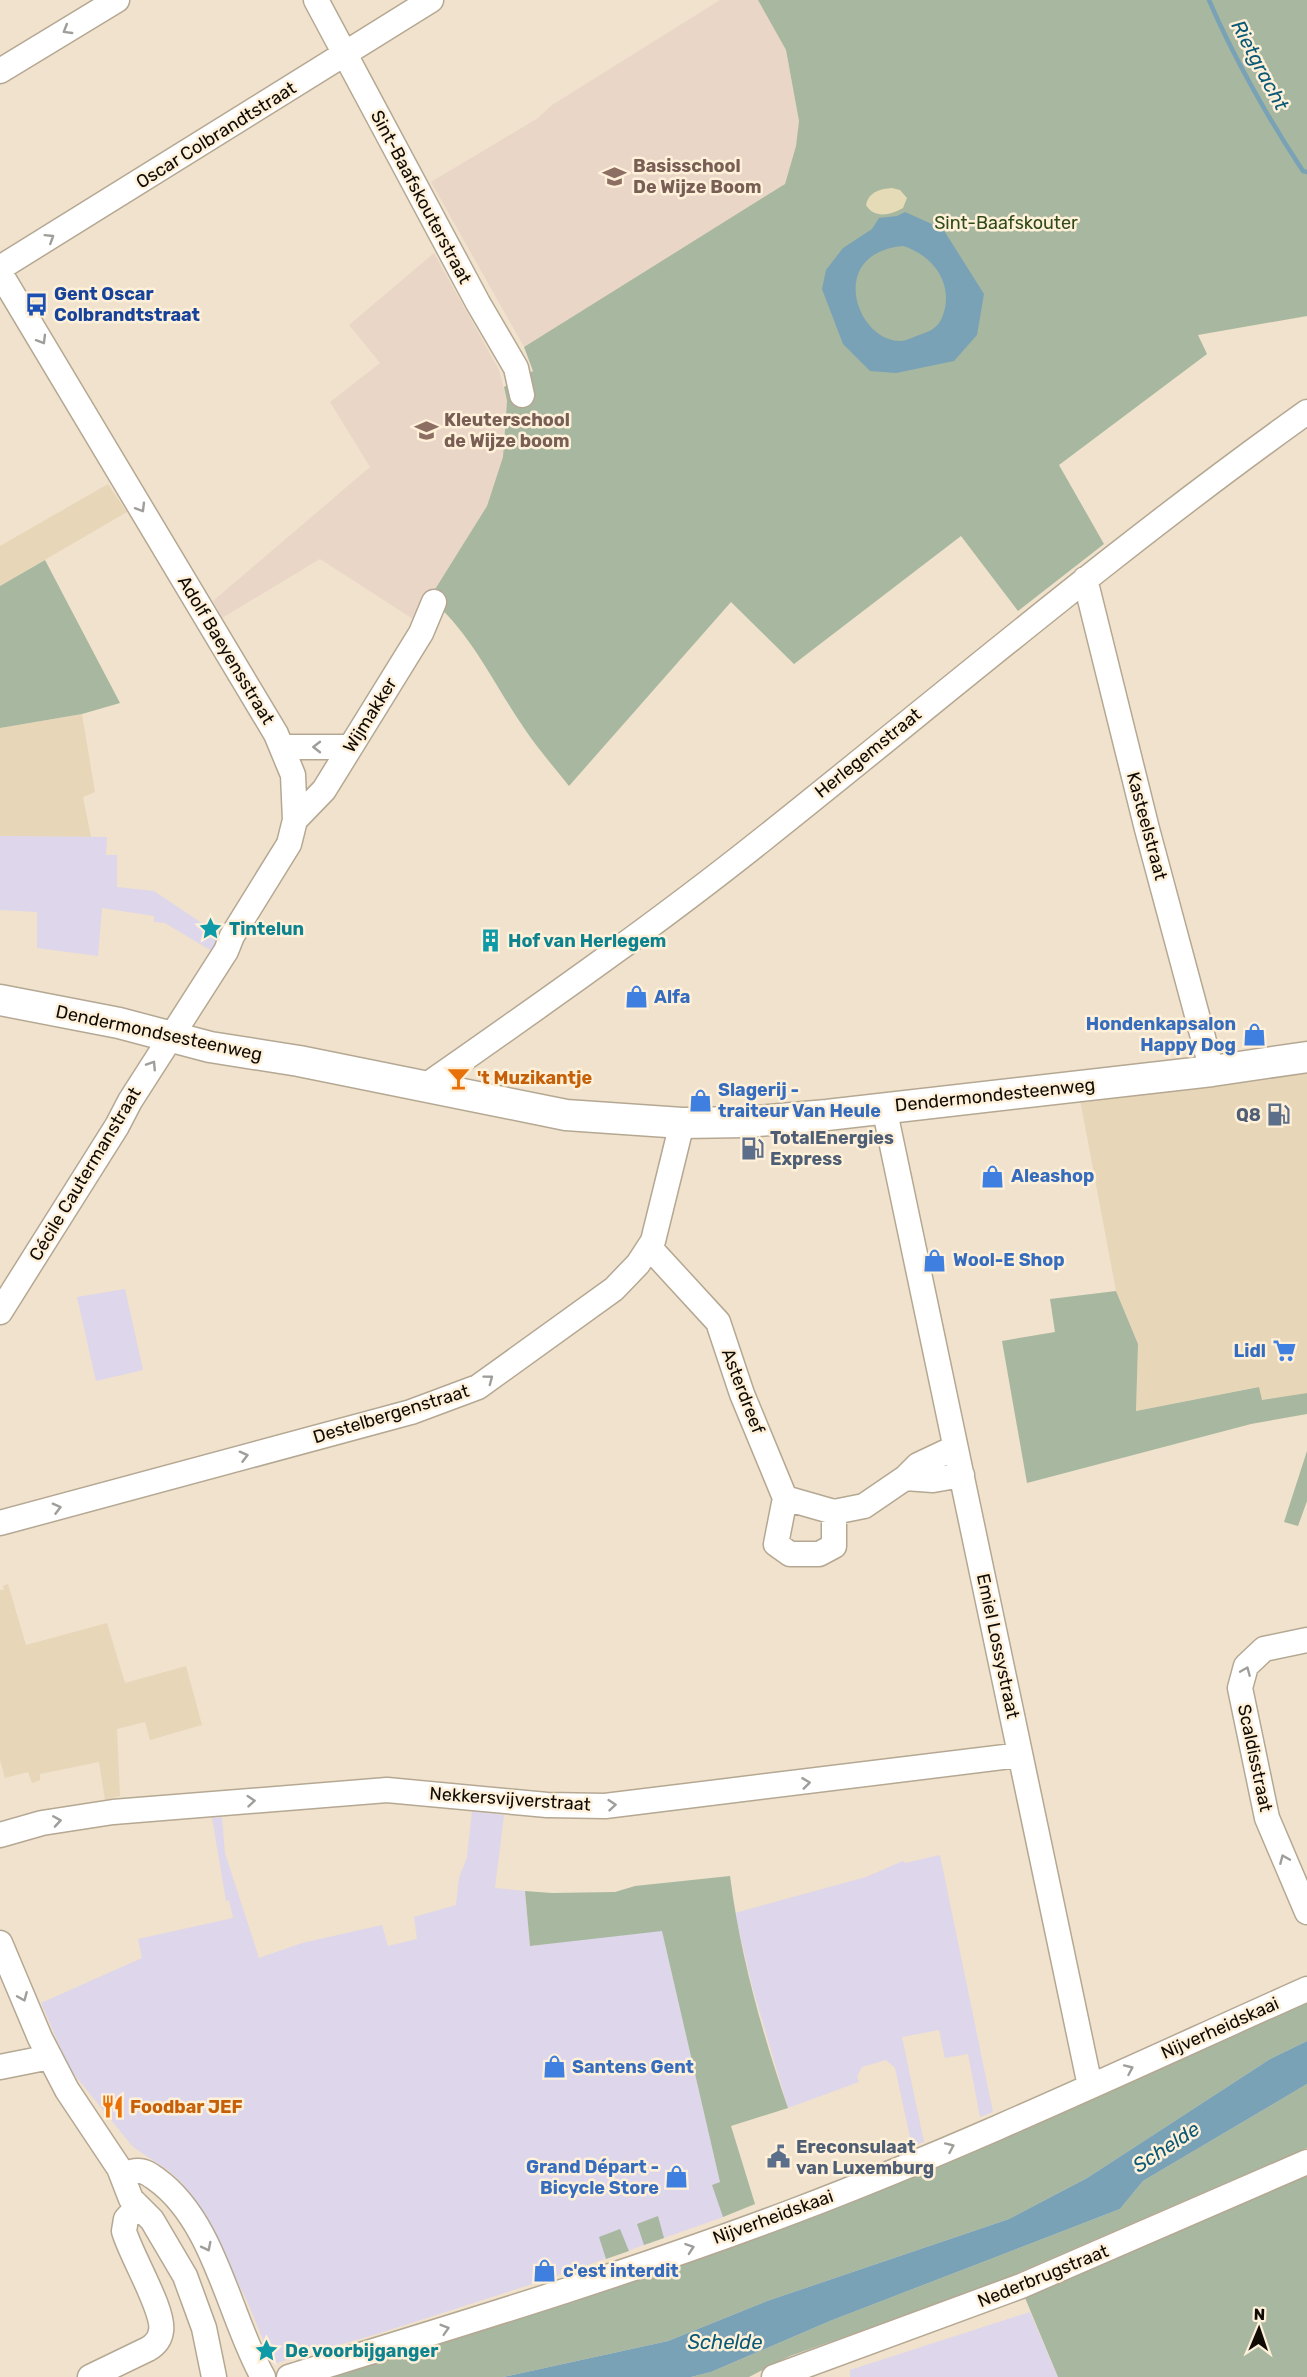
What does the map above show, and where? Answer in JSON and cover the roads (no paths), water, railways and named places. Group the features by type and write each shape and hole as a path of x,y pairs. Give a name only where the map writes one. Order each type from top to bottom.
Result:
{"main road":[{"name":"Dendermondsesteenweg","path":"0,1000 119,1023 210,1047 299,1061 566,1115 682,1123"},
{"name":"Dendermondesteenweg","path":"682,1123 756,1121 1212,1071 1307,1057"}],"street":[{"path":"0,71 117,0"},
{"name":"Sint-Baafskouterstraat","path":"316,0 478,303 516,368 522,395"},
{"name":"Oscar Colbrandtstraat","path":"0,271 431,0"},
{"name":"Adolf Baeyensstraat","path":"0,271 210,621 283,747 293,775 295,820 289,844 171,1038"},
{"name":"Herlegemstraat","path":"424,1087 570,985 687,899 1085,579 1306,417"},
{"name":"Kasteelstraat","path":"1085,579 1147,829 1212,1071"},
{"name":"Wijmakker","path":"295,820 324,790 421,633 434,602"},
{"path":"283,747 350,747"},
{"name":"Cécile Cautermanstraat","path":"0,1312 171,1038"},
{"name":"Emiel Lossystraat","path":"884,1107 1090,2086"},
{"path":"644,1256 682,1123"},
{"name":"Asterdreef","path":"644,1256 652,1273 689,1291 718,1323 742,1394 785,1498"},
{"name":"Destelbergenstraat","path":"0,1523 411,1412 478,1387 614,1288 644,1256"},
{"path":"834,1512 834,1546 819,1554 790,1554 776,1544 785,1498 834,1512 864,1506 905,1478 918,1465 954,1448"},
{"path":"905,1478 933,1480 962,1475"},
{"name":"Scaldisstraat","path":"1307,1640 1264,1649 1246,1666 1240,1688 1267,1818 1307,1912"},
{"name":"Nekkersvijverstraat","path":"0,1835 42,1823 113,1812 387,1790 547,1805 605,1806 1020,1755"},
{"path":"0,1943 67,2090 122,2175 131,2199 152,2220 185,2277 204,2328 214,2376"},
{"name":"Nijverheidskaai","path":"289,2377 569,2291 793,2211 921,2160 1307,1989"},
{"path":"0,2067 50,2057"},
{"name":"Nederbrugstraat","path":"774,2377 1021,2286 1307,2162"},
{"path":"122,2175 133,2171 145,2172 170,2189 187,2209 215,2265 263,2377"},
{"path":"90,2377 148,2349 154,2345 161,2331 159,2314 124,2231 126,2219 137,2206 177,2197"},
{"path":"245,2377 251,2371 250,2349"}],"water":[{"path":"905,212 943,229 984,294 977,335 954,361 896,373 870,371 843,344 822,289 826,270 843,248 872,229 879,218 897,216","holes":["903,246 930,261 941,278 945,287 945,308 940,322 933,329 900,341 884,337 871,327 861,313 856,296 857,279 864,264 879,252"]},
{"name":"Schelde","path":"1307,2041 1307,2084 1143,2181 1120,2209 830,2321 711,2372 691,2377 503,2377 668,2341 767,2301 1009,2219 1087,2178 1270,2059"}],"waterway":[{"name":"Rietgracht","path":"1209,0 1240,65 1277,131 1303,171 1307,172"}],"place":[{"name":"Basisschool De Wijze Boom","path":"615,176"},
{"name":"Gent Oscar Colbrandtstraat","path":"36,304"},
{"name":"Kleuterschool de Wijze boom","path":"426,430"},
{"name":"Tintelun","path":"211,929"},
{"name":"Hof van Herlegem","path":"490,941"},
{"name":"Alfa","path":"636,997"},
{"name":"Hondenkapsalon Happy Dog","path":"1254,1034"},
{"name":"'t Muzikantje","path":"459,1078"},
{"name":"Slagerij - traiteur Van Heule","path":"700,1100"},
{"name":"Q8","path":"1279,1115"},
{"name":"TotalEnergies Express","path":"752,1148"},
{"name":"Aleashop","path":"993,1176"},
{"name":"Wool-E Shop","path":"935,1260"},
{"name":"Lidl","path":"1284,1351"},
{"name":"Santens Gent","path":"554,2067"},
{"name":"Foodbar JEF","path":"112,2107"},
{"name":"Ereconsulaat van Luxemburg","path":"778,2157"},
{"name":"Grand Départ - Bicycle Store","path":"677,2177"},
{"name":"c'est interdit","path":"545,2271"},
{"name":"De voorbijganger","path":"267,2351"}],"park label":[{"name":"Sint-Baafskouter","path":"1006,223"}]}
